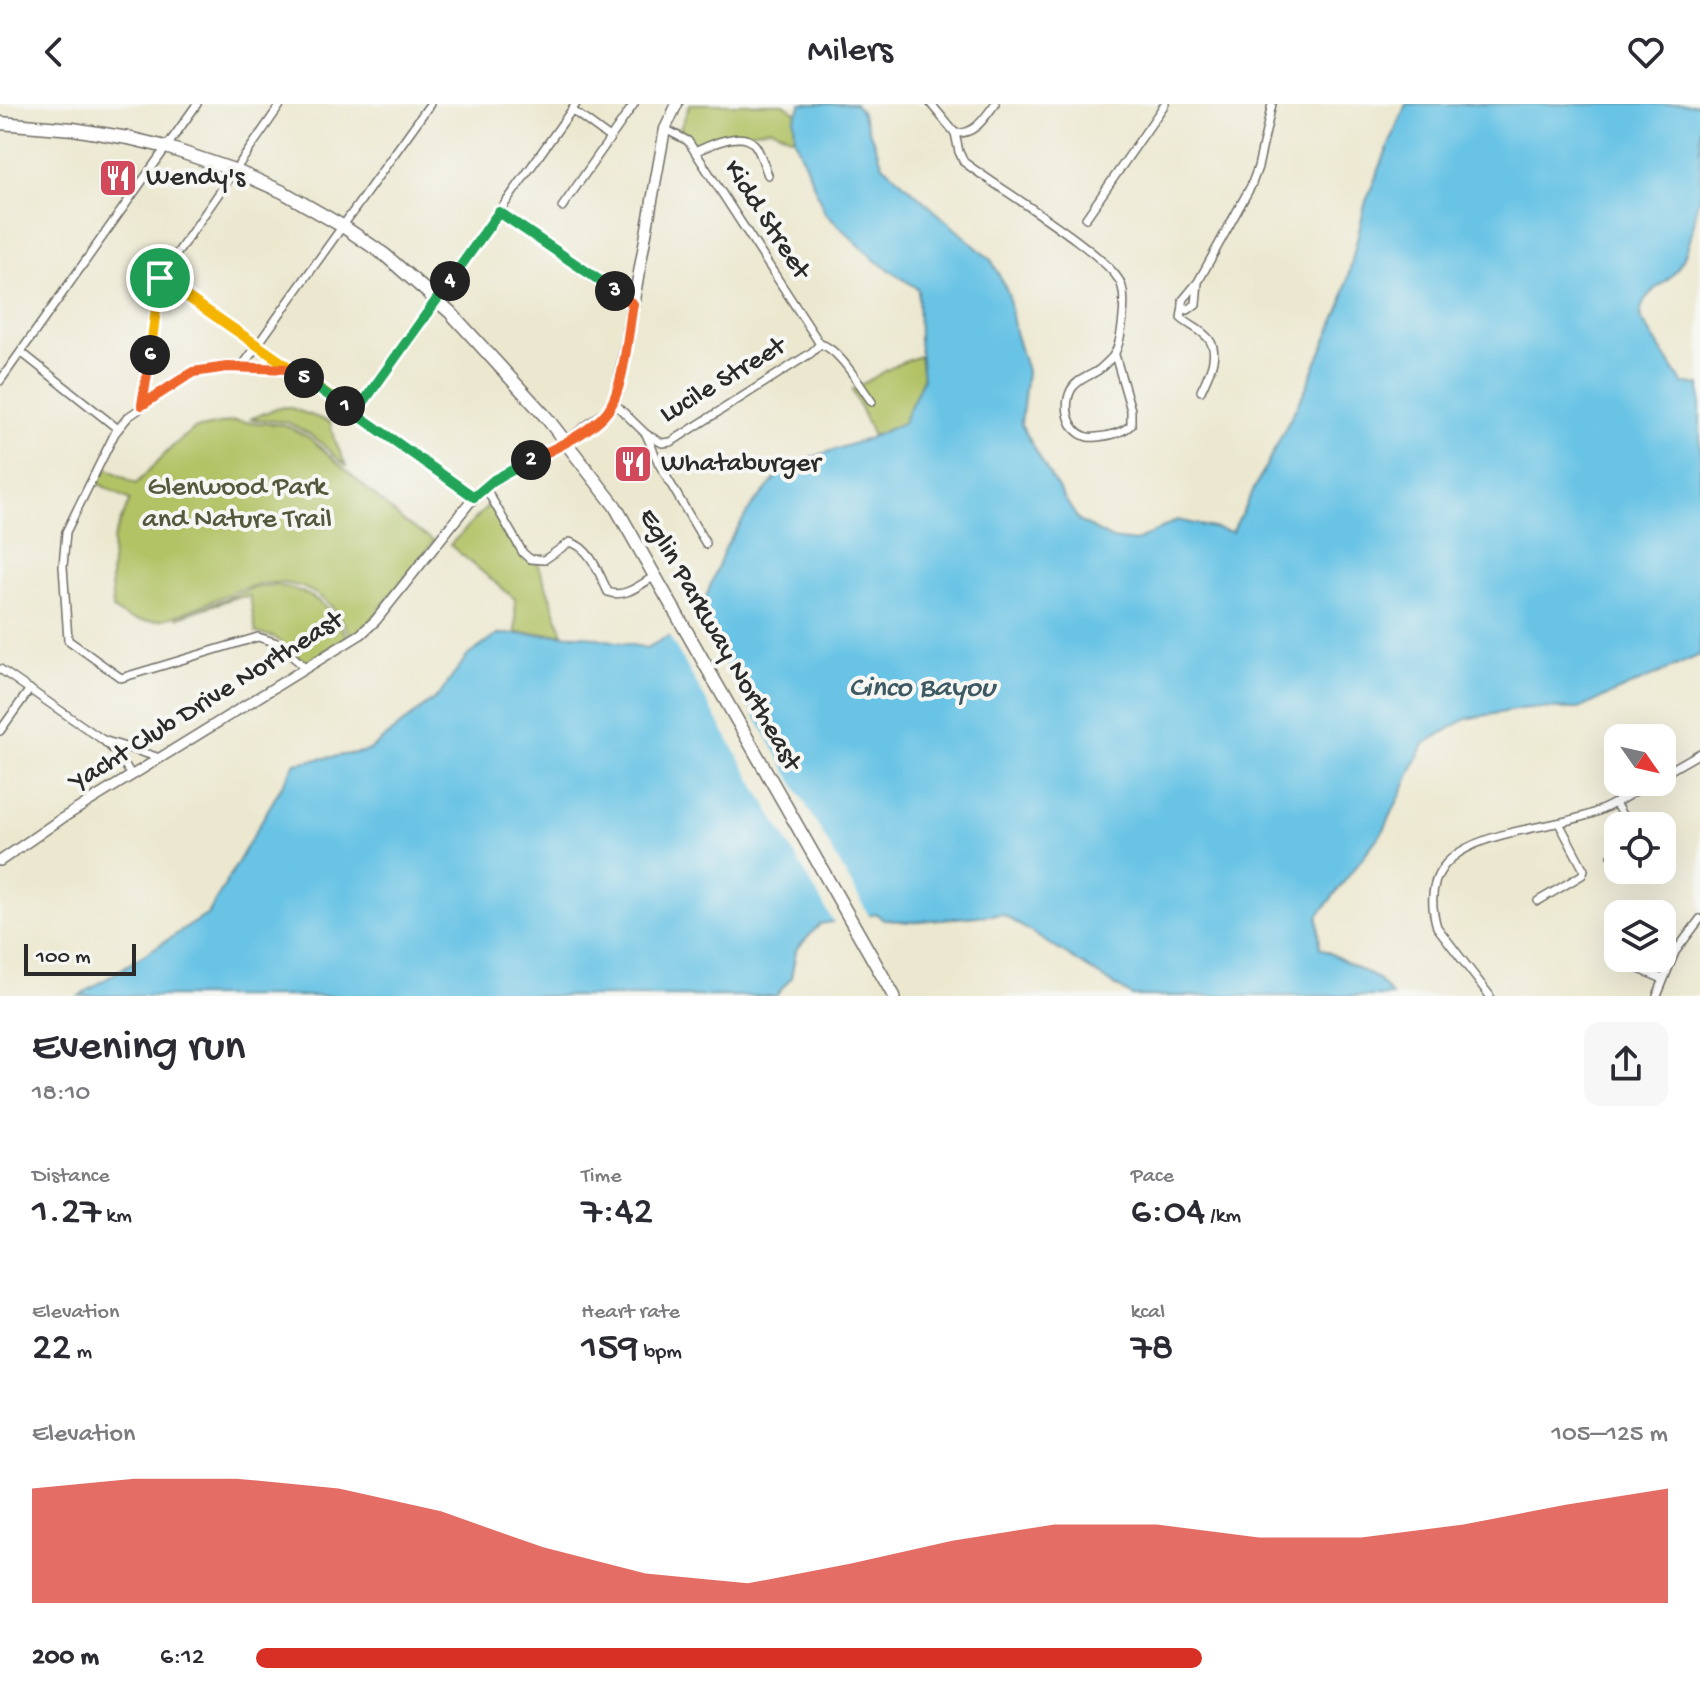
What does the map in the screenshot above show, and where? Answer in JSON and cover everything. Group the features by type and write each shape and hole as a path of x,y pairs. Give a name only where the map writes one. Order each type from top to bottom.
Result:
{"highway":[{"name":"Eglin Parkway Northeast","path":"0,123 77,129 166,147 234,170 283,192 344,227 385,255 437,299 508,373 615,506 894,996"}],"main road":[{"path":"566,443 608,411 617,394 665,129 675,105"}],"street":[{"path":"0,381 197,104"},
{"path":"142,405 160,278 281,104"},
{"path":"241,368 430,104"},
{"path":"562,207 634,104"},
{"path":"931,104 955,133 964,162 1096,256 1120,281 1124,297 1123,318 1115,355 1131,410 1131,425 1104,436 1082,436 1070,420 1070,391 1115,355"},
{"path":"955,133 964,134 973,130 995,104"},
{"path":"1086,218 1165,104"},
{"path":"1201,391 1213,358 1212,344 1205,334 1181,318 1183,300 1198,282 1251,186 1272,104"},
{"path":"355,414 574,107 610,138"},
{"name":"Kidd Street","path":"665,129 688,141 820,344 833,349 872,402"},
{"path":"695,152 724,141 751,141 758,149 768,175"},
{"path":"499,212 633,304"},
{"path":"160,278 474,497"},
{"path":"1183,306 1188,310 1195,308 1198,282"},
{"name":"Lucile Street","path":"646,434 662,443 671,442 811,353 820,344"},
{"path":"21,352 118,429"},
{"path":"290,369 241,368 193,372 142,405 118,429 66,532 63,566 68,640 121,678 258,637 272,640 306,668"},
{"path":"613,402 646,434 659,464 706,544"},
{"name":"Yacht Club Drive Northeast","path":"0,861 355,638 376,620 474,497 485,487 566,443"},
{"path":"485,487 523,553 530,559 544,560 570,542 580,545 587,551 608,592 615,595 622,595 655,576"},
{"path":"0,669 103,740 118,754 132,776"},
{"path":"0,731 30,689"},
{"path":"103,740 160,758"},
{"path":"1676,767 1700,753"},
{"path":"1490,996 1439,932 1432,905 1435,884 1445,864 1477,841 1559,823 1627,796"},
{"path":"1615,803 1620,812"},
{"path":"1538,901 1582,875 1584,870 1559,823"},
{"path":"1676,951 1700,919"},
{"path":"1646,972 1663,979"},
{"path":"1657,996 1666,972"}],"green space":[{"path":"690,104 784,104 797,113 794,119 795,139 771,128 695,146 680,129"},
{"path":"920,356 923,379 903,423 873,436 852,390 896,365"},
{"path":"288,407 330,422 347,467 313,436 287,422 250,419"},
{"name":"Glenwood Park and Nature Trail","path":"234,421 285,425 310,438 404,522 434,541 367,625 351,637 336,611 307,589 277,583 248,587 163,619 137,620 113,609 113,539 130,500 95,482 103,466 136,484 194,429"},
{"path":"490,504 522,554 538,563 563,634 516,633 515,599 450,545"},
{"path":"276,585 300,591 319,602 347,637 306,663 274,637 256,633 250,596 234,598 176,618 253,588"}],"water":[{"name":"Cinco Bayou","path":"801,104 855,104 861,111 883,165 992,261 1008,293 1015,332 1027,371 1021,424 1079,521 1112,539 1135,542 1177,520 1232,532 1306,388 1342,303 1366,201 1406,104 1700,104 1700,199 1691,237 1677,269 1645,300 1640,317 1683,384 1700,385 1700,655 1578,709 1526,708 1466,719 1424,744 1385,828 1318,916 1320,948 1378,979 1392,996 1132,996 1002,914 908,922 882,919 877,914 820,924 796,950 791,978 776,996 79,996 208,914 295,763 368,751 441,693 467,656 499,634 582,635 647,648 702,618 706,597 725,548 751,507 776,478 813,457 903,423 923,379 918,289 876,261 825,213 795,139 794,119"}],"pier":[{"path":"698,616 871,919 835,925 667,632"}],"place":[{"name":"Wendy's","path":"118,178"},
{"name":"Whataburger","path":"633,464"}],"route":[{"path":"160,278 142,405 193,372 227,367 290,369 355,414 499,212 633,304 617,394 608,411 566,443 503,474 474,497 420,460 355,414 160,278"}]}
